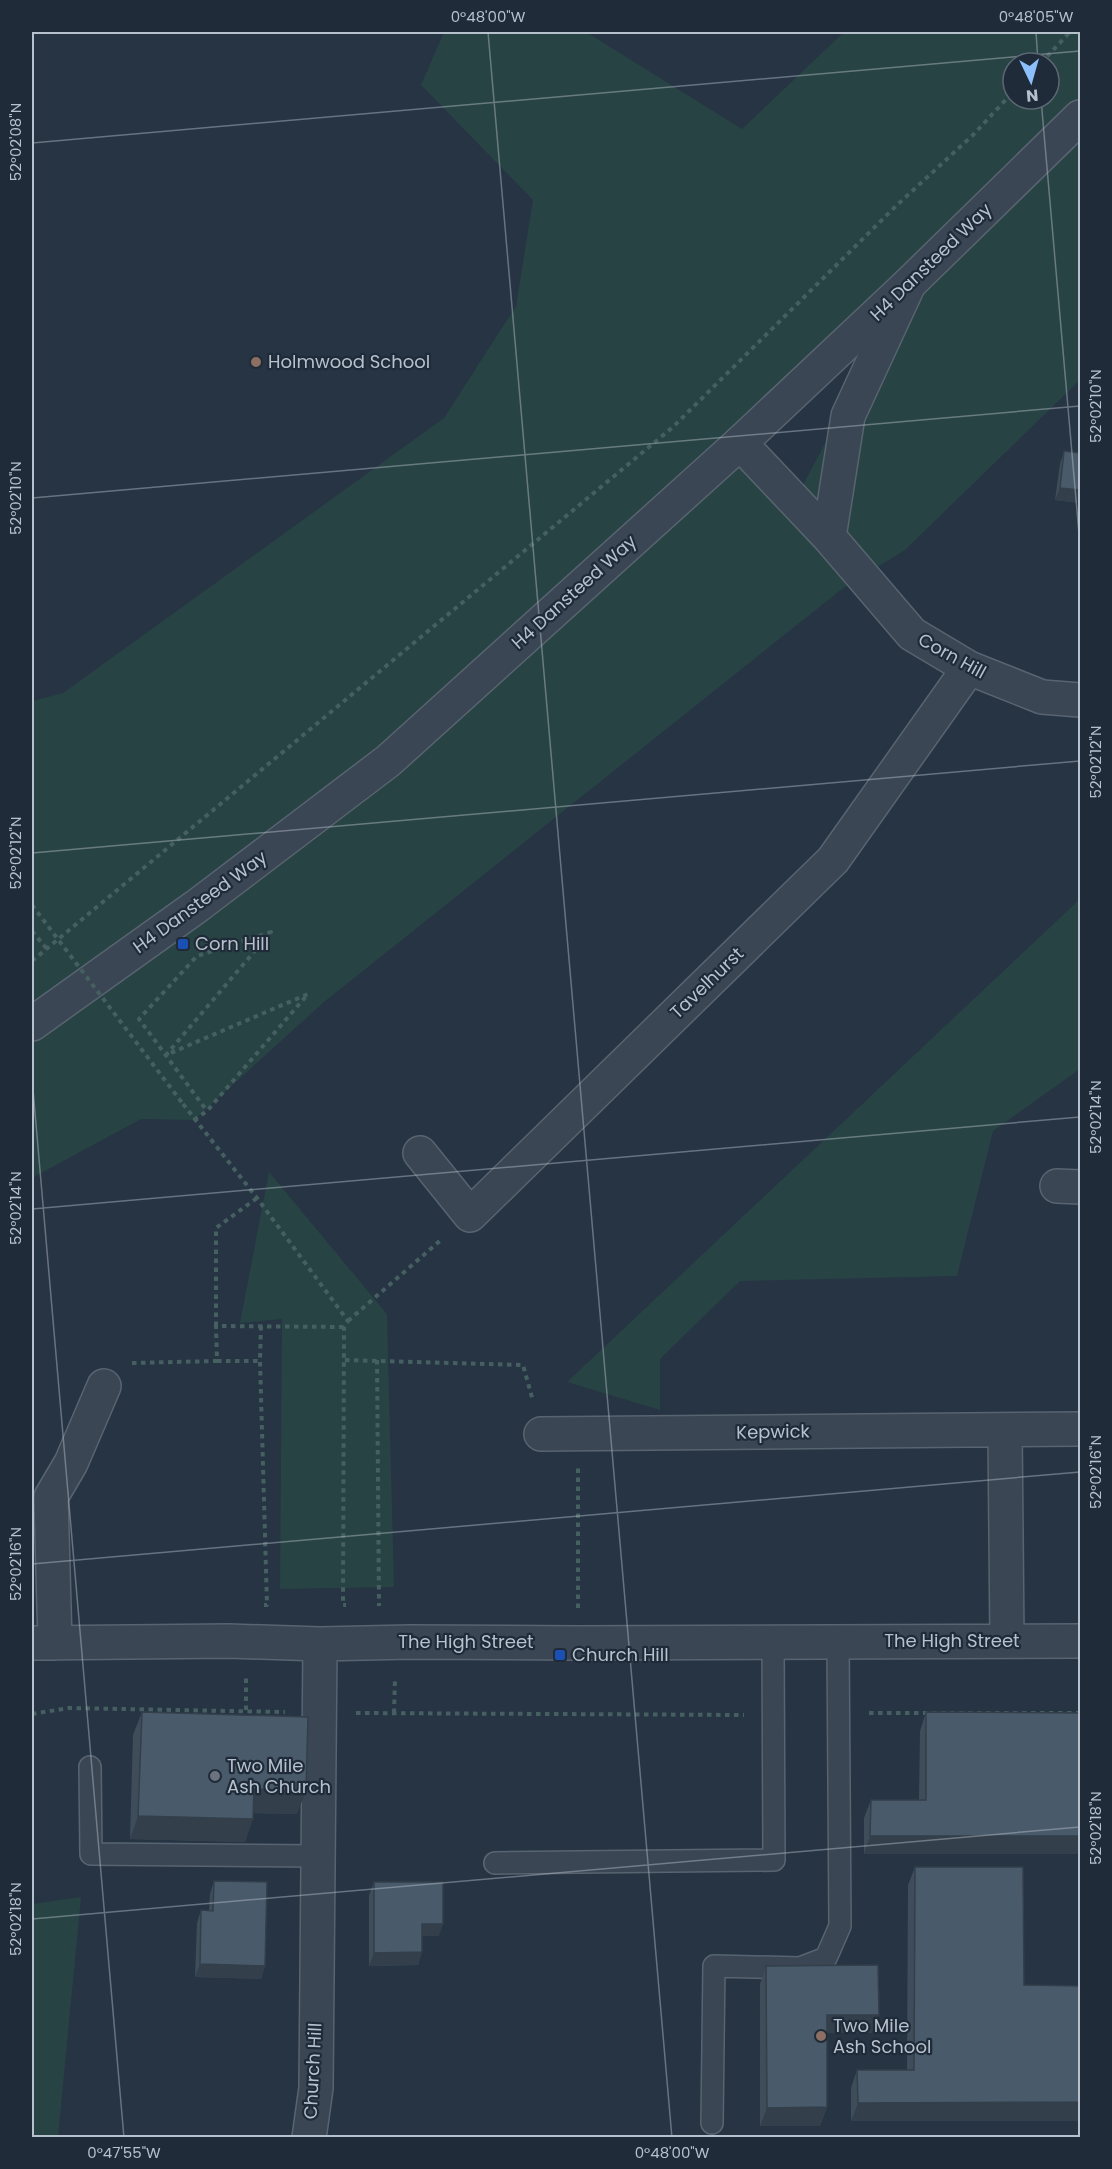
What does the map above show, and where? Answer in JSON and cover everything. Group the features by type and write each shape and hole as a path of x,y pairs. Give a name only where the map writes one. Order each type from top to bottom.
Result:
{"street":[{"name":"H4 Dansteed Way","path":"32,1024 197,906 388,761 740,443 909,284 1080,117"},
{"path":"829,537 848,416 909,284"},
{"name":"Corn Hill","path":"740,443 829,537 912,634 969,669 1042,697 1080,700"},
{"name":"Tavelhurst","path":"470,1215 833,860 969,669"},
{"path":"420,1153 470,1215"},
{"path":"43,1643 51,1497 71,1463 104,1386"},
{"name":"Kepwick","path":"542,1434 1080,1429"},
{"path":"1005,1430 1007,1640"},
{"name":"The High Street","path":"43,1643 1080,1641"},
{"name":"Church Hill","path":"309,2138 316,2088 320,1644"}],"lane":[{"path":"712,2123 714,1966 800,1968 826,1958 840,1926 838,1641"},
{"path":"495,1863 774,1860 773,1642"},
{"path":"90,1767 91,1854 318,1856"}],"path":[{"path":"1052,51 1070,32"},
{"path":"32,961 674,427 1001,105"},
{"path":"32,905 257,1198 348,1321"},
{"path":"32,931 47,949"},
{"path":"166,1055 271,932 197,956 140,1019 166,1055 207,1111"},
{"path":"166,1055 308,994 207,1111 195,1120"},
{"path":"217,1361 216,1228 257,1198"},
{"path":"355,1605 344,1605 344,1327 348,1321 470,1215"},
{"path":"216,1326 344,1327"},
{"path":"261,1326 267,1605"},
{"path":"345,1360 523,1365 542,1434"},
{"path":"377,1360 379,1606 396,1642 394,1713"},
{"path":"104,1386 122,1363 260,1361"},
{"path":"578,1434 578,1643"},
{"path":"367,1606 379,1606"},
{"path":"32,1714 69,1708 320,1713 773,1715"},
{"path":"840,1713 1080,1713"}],"green space":[{"path":"444,32 586,32 742,129 844,32 1080,32 1080,380 905,550 842,589 324,1002 194,1120 141,1119 32,1178 32,701 63,693 444,418 516,306 533,200 421,85","holes":["908,286 795,500 740,443"]},
{"path":"1080,899 1080,1069 993,1131 957,1276 740,1281 660,1359 660,1410 567,1382"},
{"path":"269,1172 387,1314 394,1587 280,1589 282,1319 240,1323"},
{"path":"81,1897 58,2137 32,2137 32,1904"}],"building":[{"path":"1064,451 1080,453 1080,490 1060,488"},
{"name":"Two Mile Ash Church","path":"142,1712 308,1717 306,1791 254,1789 253,1819 138,1816"},
{"path":"926,1712 1080,1713 1080,1836 870,1836 871,1800 926,1800"},
{"path":"915,1867 1023,1867 1024,1985 1080,1986 1080,2102 858,2103 857,2070 914,2070"},
{"path":"214,1881 267,1882 265,1966 200,1964 201,1910 213,1911"},
{"path":"374,1882 443,1882 443,1924 422,1924 422,1952 374,1953"},
{"path":"878,1965 879,2015 827,2015 827,2107 767,2108 766,1966"}],"place":[{"name":"Holmwood School","path":"256,362"},
{"name":"Corn Hill","path":"183,944"},
{"name":"Church Hill","path":"560,1655"},
{"name":"Two Mile Ash Church","path":"215,1776"},
{"name":"Two Mile Ash School","path":"821,2036"}]}
